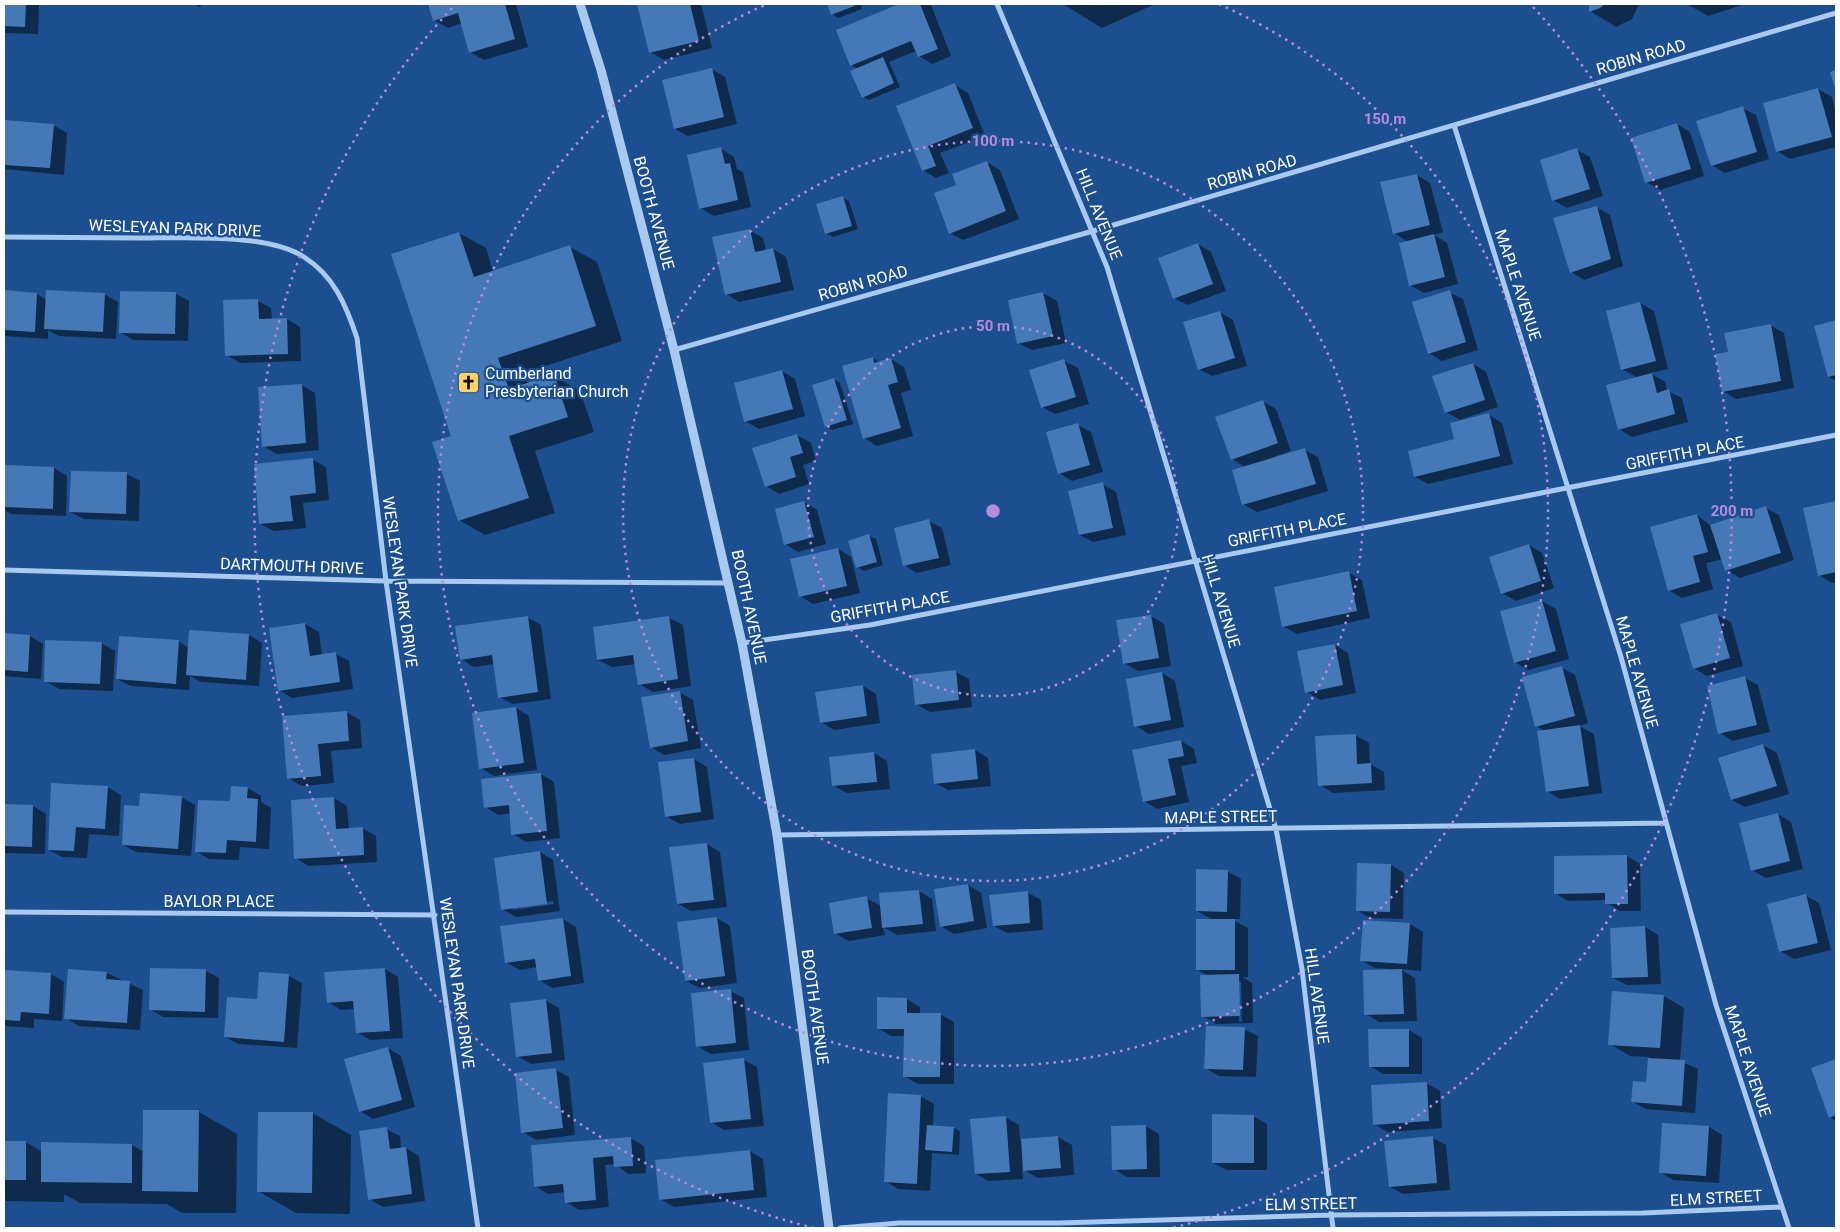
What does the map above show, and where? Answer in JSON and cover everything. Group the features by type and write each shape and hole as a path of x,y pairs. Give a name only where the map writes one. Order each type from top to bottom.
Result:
{"street":[{"name":"BOOTH AVENUE","path":"580,4 601,70 674,350 742,643 777,835 829,1228"},
{"name":"HILL AVENUE","path":"997,4 1107,267 1276,829 1302,969 1333,1228"},
{"name":"ROBIN ROAD","path":"674,350 1093,231 1836,13"},
{"name":"MAPLE AVENUE","path":"1454,125 1621,656 1716,1004 1789,1228"},
{"name":"WESLEYAN PARK DRIVE","path":"4,237 205,238 276,244 304,256 328,276 345,303 357,338 386,581 478,1228"},
{"name":"GRIFFITH PLACE","path":"742,643 870,625 1836,435"},
{"name":"DARTMOUTH DRIVE","path":"4,570 386,581 729,583"},
{"name":"MAPLE STREET","path":"777,835 1666,823"},
{"name":"BAYLOR PLACE","path":"4,912 435,915"},
{"name":"ELM STREET","path":"840,1228 899,1223 1059,1224 1331,1215 1643,1213 1782,1207"}],"building":[{"path":"4,4 26,4 25,27 4,26"},
{"path":"428,4 505,4 515,39 469,53 458,13 433,21"},
{"path":"637,4 690,4 699,41 649,53"},
{"path":"827,4 856,4 857,5 831,15"},
{"path":"899,4 920,4 938,49 918,57 911,41 850,66 836,30"},
{"path":"1589,4 1605,4 1589,12"},
{"path":"883,57 894,83 862,98 850,71"},
{"path":"712,68 724,117 674,129 662,80"},
{"path":"1836,70 1836,91 1830,72"},
{"path":"955,83 973,128 928,146 936,166 922,171 896,106"},
{"path":"1818,88 1832,137 1776,152 1763,103"},
{"path":"1743,106 1757,152 1711,166 1696,121"},
{"path":"4,120 54,124 50,168 4,165"},
{"path":"1677,123 1691,169 1645,183 1631,138"},
{"path":"721,147 725,164 730,163 738,200 699,209 687,155"},
{"path":"1577,148 1590,189 1552,201 1540,160"},
{"path":"987,161 1006,211 949,234 934,193 956,185 952,174"},
{"path":"1417,174 1430,225 1393,234 1380,182"},
{"path":"843,196 852,226 825,234 816,204"},
{"path":"1597,206 1611,259 1570,273 1553,218"},
{"path":"750,229 755,252 773,248 781,282 725,295 712,237"},
{"name":"Cumberland Presbyterian Church","path":"459,232 474,277 570,245 596,326 498,358 509,389 554,374 568,417 509,436 529,498 458,521 432,442 451,436 391,254"},
{"path":"1434,234 1445,277 1409,286 1399,243"},
{"path":"1198,243 1213,284 1173,299 1158,258"},
{"path":"4,290 37,293 35,332 4,330"},
{"path":"46,290 105,293 103,332 44,329"},
{"path":"1450,290 1466,342 1428,354 1412,302"},
{"path":"120,291 176,292 175,334 119,333"},
{"path":"1043,292 1053,336 1017,344 1008,300"},
{"path":"258,299 259,319 287,318 288,354 225,356 223,300"},
{"path":"1640,302 1656,361 1621,370 1606,311"},
{"path":"1220,311 1235,358 1198,370 1183,322"},
{"path":"1836,320 1836,375 1828,377 1814,326"},
{"path":"1771,324 1781,381 1722,392 1715,354 1728,352 1724,333"},
{"path":"873,357 874,363 891,358 898,382 888,385 901,428 863,439 842,366"},
{"path":"1064,359 1076,397 1041,408 1029,370"},
{"path":"1473,363 1485,400 1445,413 1432,376"},
{"path":"782,370 793,409 744,422 734,383"},
{"path":"1652,373 1657,393 1669,389 1675,414 1618,430 1606,385"},
{"path":"834,378 847,420 825,427 812,385"},
{"path":"302,384 306,443 262,447 258,387"},
{"path":"1263,400 1278,443 1231,460 1215,417"},
{"path":"1489,413 1500,456 1414,477 1408,451 1454,439 1450,423"},
{"path":"1078,423 1090,465 1058,474 1046,432"},
{"path":"797,434 803,453 790,457 796,477 765,487 752,448"},
{"path":"1305,448 1316,484 1242,505 1232,470"},
{"path":"313,458 316,493 290,496 293,521 259,524 254,464"},
{"path":"4,465 54,467 53,509 4,507"},
{"path":"71,471 127,472 126,514 69,512"},
{"path":"1103,482 1113,528 1079,535 1068,491"},
{"path":"804,501 814,537 784,545 775,509"},
{"path":"1836,501 1836,572 1818,576 1803,508"},
{"path":"1766,506 1781,553 1725,571 1710,525"},
{"path":"1697,514 1708,552 1693,556 1700,582 1668,591 1650,527"},
{"path":"929,519 939,558 903,566 894,528"},
{"path":"869,534 877,562 856,568 848,541"},
{"path":"1529,544 1541,581 1501,594 1489,557"},
{"path":"838,548 847,586 799,597 790,559"},
{"path":"1349,571 1357,611 1282,627 1274,587"},
{"path":"1542,600 1556,651 1514,663 1500,611"},
{"path":"1717,613 1730,658 1693,669 1680,624"},
{"path":"1151,615 1159,658 1123,664 1116,620"},
{"path":"528,616 538,692 498,698 492,655 460,660 455,626"},
{"path":"669,616 678,679 638,685 633,655 597,660 593,627"},
{"path":"305,623 310,656 336,652 340,682 278,691 269,628"},
{"path":"189,630 249,634 246,680 186,675"},
{"path":"4,633 30,635 28,672 4,670"},
{"path":"119,636 179,640 176,684 116,679"},
{"path":"45,640 102,642 100,684 44,682"},
{"path":"1335,644 1343,685 1305,693 1297,651"},
{"path":"1562,666 1575,716 1535,727 1522,677"},
{"path":"956,670 959,700 915,705 912,675"},
{"path":"1162,672 1171,720 1134,727 1126,679"},
{"path":"1745,676 1757,725 1718,734 1707,686"},
{"path":"863,685 867,716 820,723 815,692"},
{"path":"680,691 688,741 650,748 641,697"},
{"path":"516,707 524,763 479,769 472,713"},
{"path":"347,711 349,741 318,744 321,776 287,779 282,716"},
{"path":"1580,725 1589,786 1546,792 1537,731"},
{"path":"1356,734 1357,764 1371,763 1372,783 1318,786 1315,736"},
{"path":"1181,740 1184,756 1168,759 1176,795 1143,802 1132,750"},
{"path":"1763,744 1777,786 1731,800 1718,758"},
{"path":"975,749 978,779 934,784 931,754"},
{"path":"874,752 877,782 832,786 829,757"},
{"path":"694,758 701,812 665,817 658,762"},
{"path":"541,773 547,831 511,835 509,805 484,808 481,779"},
{"path":"51,783 108,786 105,829 76,827 74,851 48,850"},
{"path":"231,786 248,787 247,798 258,799 256,842 227,840 226,853 195,852 198,800 230,801"},
{"path":"140,793 182,796 178,849 122,845 124,805 139,806"},
{"path":"334,797 336,829 363,827 364,855 294,859 291,800"},
{"path":"4,804 33,805 32,847 4,846"},
{"path":"1778,813 1790,861 1751,871 1739,823"},
{"path":"707,843 714,900 677,904 669,847"},
{"path":"540,851 547,904 501,910 494,858"},
{"path":"1627,855 1628,904 1605,904 1605,893 1554,894 1554,856"},
{"path":"1357,863 1391,864 1390,912 1356,911"},
{"path":"1196,869 1228,870 1227,912 1196,911"},
{"path":"968,884 974,921 940,927 934,889"},
{"path":"919,890 923,924 882,928 879,893"},
{"path":"1028,891 1030,923 993,926 989,895"},
{"path":"1806,894 1818,943 1779,952 1767,904"},
{"path":"867,896 872,928 834,934 829,903"},
{"path":"717,917 725,976 685,981 677,922"},
{"path":"563,918 571,976 538,981 535,959 505,963 500,926"},
{"path":"1196,919 1235,919 1235,970 1196,970"},
{"path":"1363,920 1410,923 1407,964 1360,961"},
{"path":"1645,926 1648,977 1612,978 1610,928"},
{"path":"150,968 206,969 205,1012 149,1010"},
{"path":"385,968 390,1031 356,1033 353,1001 327,1003 324,972"},
{"path":"68,969 107,972 106,979 130,981 127,1023 64,1019"},
{"path":"1402,969 1404,1014 1364,1015 1363,970"},
{"path":"4,970 51,973 49,1014 21,1012 20,1021 4,1020"},
{"path":"259,972 289,974 284,1042 224,1037 227,997 257,999"},
{"path":"1239,974 1240,1016 1201,1017 1200,975"},
{"path":"731,989 736,1043 696,1047 691,993"},
{"path":"1612,991 1664,995 1660,1048 1608,1045"},
{"path":"877,997 907,998 907,1013 941,1013 940,1077 903,1077 904,1029 877,1029"},
{"path":"546,999 552,1053 516,1057 510,1003"},
{"path":"1206,1026 1245,1027 1243,1070 1204,1069"},
{"path":"1368,1029 1409,1029 1409,1067 1369,1067"},
{"path":"388,1047 402,1100 359,1112 344,1059"},
{"path":"744,1058 751,1119 710,1123 703,1063"},
{"path":"1648,1058 1685,1060 1682,1106 1631,1102 1633,1081 1646,1082"},
{"path":"1836,1059 1836,1115 1829,1118 1811,1068"},
{"path":"556,1068 563,1128 521,1133 515,1073"},
{"path":"1427,1082 1429,1121 1373,1125 1371,1085"},
{"path":"888,1093 921,1095 917,1184 884,1182"},
{"path":"143,1110 199,1110 198,1192 142,1191"},
{"path":"258,1112 313,1112 312,1193 257,1192"},
{"path":"1212,1114 1254,1115 1254,1163 1212,1163"},
{"path":"1006,1116 1010,1172 975,1174 970,1119"},
{"path":"1662,1123 1709,1126 1706,1176 1659,1173"},
{"path":"927,1125 954,1127 952,1152 925,1150"},
{"path":"1146,1125 1147,1169 1112,1170 1111,1126"},
{"path":"387,1127 390,1149 406,1147 412,1194 368,1200 359,1131"},
{"path":"1058,1136 1061,1168 1023,1171 1021,1139"},
{"path":"1433,1136 1437,1183 1389,1187 1384,1141"},
{"path":"631,1137 633,1166 614,1167 613,1156 593,1158 596,1200 565,1203 563,1184 534,1187 531,1145"},
{"path":"4,1141 26,1141 26,1180 4,1180"},
{"path":"41,1142 132,1144 132,1183 41,1182"},
{"path":"750,1150 754,1190 659,1200 655,1160"}],"place":[{"name":"Cumberland Presbyterian Church","path":"469,382"}]}
